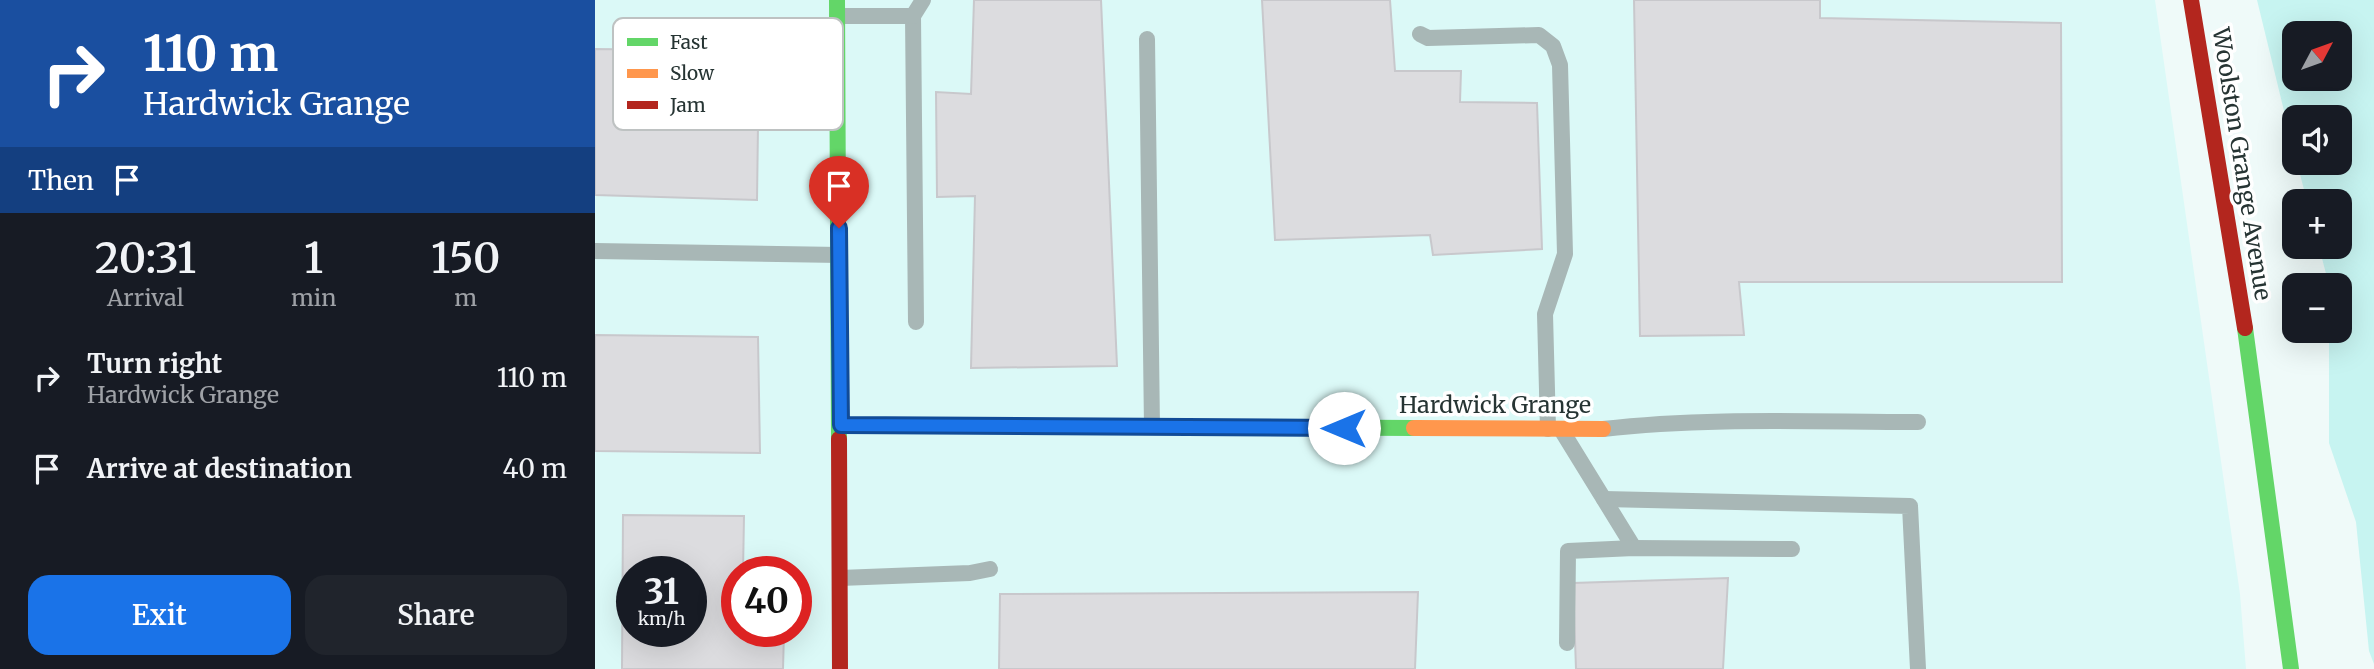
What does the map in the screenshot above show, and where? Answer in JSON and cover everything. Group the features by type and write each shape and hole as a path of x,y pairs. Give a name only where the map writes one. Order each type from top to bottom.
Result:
{"street":[{"name":"Woolston Grange Avenue","path":"2191,0 2245,327 2291,669"},
{"path":"838,130 840,669"},
{"name":"Hardwick Grange","path":"841,425 1603,429"}],"lane":[{"path":"916,322 913,16 923,0"},
{"path":"837,8 913,16"},
{"path":"1420,34 1428,38 1539,35 1553,46 1560,65 1565,254 1545,314 1554,428 1604,499 1634,548"},
{"path":"1147,40 1152,427"},
{"path":"595,251 840,255"},
{"path":"1603,429 1722,422 1917,422"},
{"path":"1604,499 1909,506 1918,669"},
{"path":"1567,643 1568,551 1634,548 1792,550"},
{"path":"840,578 970,573 991,569"}],"shaded area":[{"path":"595,0 2155,0 2240,594 2246,669 595,669"},
{"path":"2257,0 2374,0 2374,664 2369,651 2356,522 2329,443 2329,343 2352,343 2352,273 2326,273 2322,259 2352,259 2352,189 2304,189 2300,175 2352,175 2352,105 2283,105"}],"building":[{"path":"974,0 1101,0 1117,366 971,368 975,196 937,197 936,92 971,94"},
{"path":"1262,0 1390,0 1395,71 1461,71 1460,102 1537,103 1542,249 1433,255 1430,235 1275,240"},
{"path":"1634,0 1820,0 1820,18 2061,23 2062,282 1739,282 1744,335 1640,336"},
{"path":"595,49 613,49 613,130 758,130 757,200 595,195"},
{"path":"595,335 758,337 760,453 595,451"},
{"path":"623,515 744,516 743,556 721,556 721,647 784,647 783,669 622,669 622,647 707,647 707,556 623,556"},
{"path":"1728,578 1723,669 1576,669 1573,583"},
{"path":"1418,592 1415,669 999,669 1000,594"}],"traffic: fast":[{"path":"837,0 837,18"},
{"path":"838,130 839,439"},
{"path":"2245,328 2291,669"},
{"path":"841,425 1414,428"}],"traffic: slow":[{"path":"1414,428 1603,429"}],"traffic: jam":[{"path":"2191,0 2245,328"},
{"path":"839,439 840,669"}],"route":[{"path":"839,228 841,425 1344,428"}]}
